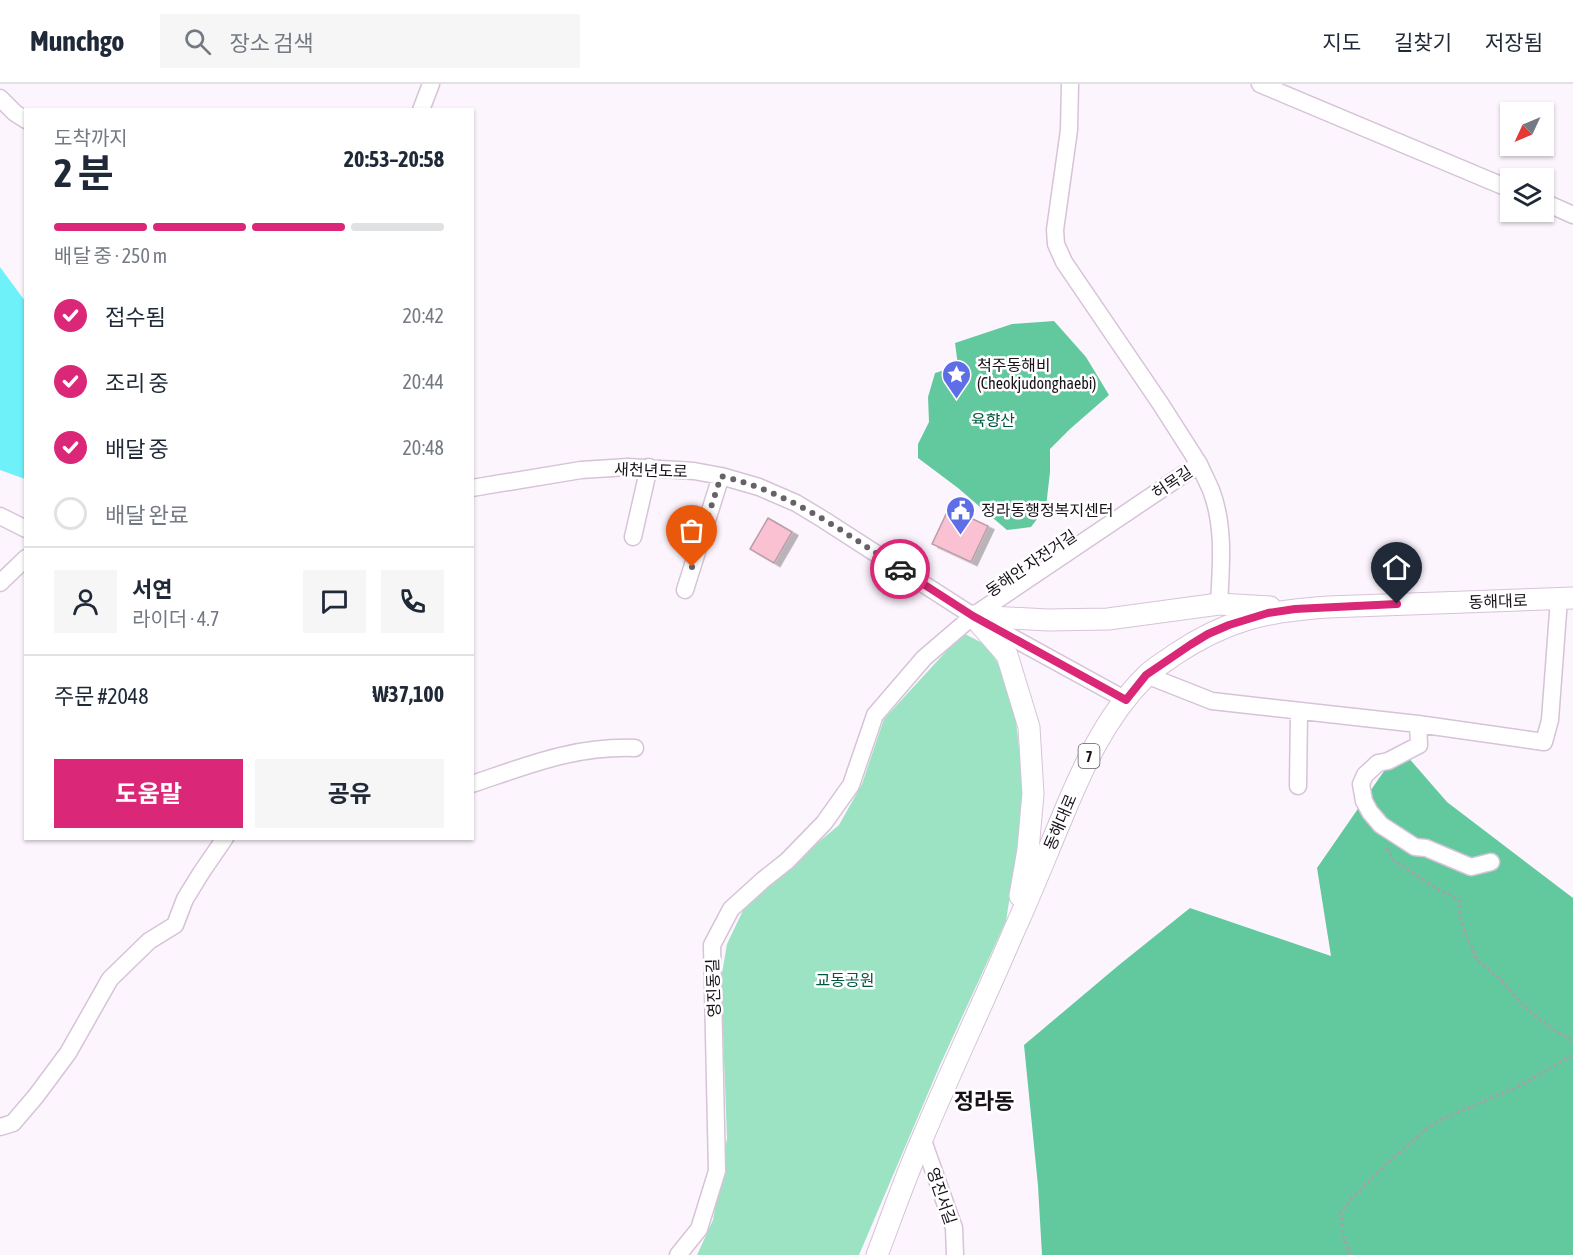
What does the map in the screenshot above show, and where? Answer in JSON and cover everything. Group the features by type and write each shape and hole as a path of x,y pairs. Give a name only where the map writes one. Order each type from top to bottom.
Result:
{"main road":[{"name":"동해대로","path":"877,1255 922,1138 1014,933 1080,773 1102,733 1146,675 1208,634 1248,618 1268,613 1295,609 1566,598"},
{"path":"973,616 1048,620 1108,619 1219,604 1295,609"},
{"path":"973,616 1006,655 1029,727 1033,794 1028,850 1014,933"}],"street":[{"path":"422,108 431,84"},
{"name":"허목길","path":"973,616 1199,464 1064,262 1056,244 1055,230 1069,130 1070,84"},
{"path":"1260,84 1500,185"},
{"path":"0,98 24,119"},
{"path":"1554,206 1573,215"},
{"path":"1199,464 1211,491 1220,528 1219,604"},
{"name":"새천년도로","path":"474,488 581,470 617,467 694,471 759,487 796,503 973,616 1126,700"},
{"path":"633,537 649,467"},
{"path":"685,590 721,476"},
{"path":"0,516 24,528"},
{"path":"0,583 24,560"},
{"path":"1146,675 1212,701 1418,724 1544,742 1551,720 1566,598"},
{"name":"영진동길","path":"678,1255 699,1229 717,1172 711,945 731,909 787,861 824,823 851,785 875,715 924,658 973,616"},
{"path":"1298,786 1299,711"},
{"path":"1418,724 1419,745 1378,763 1365,774 1361,784 1364,801 1381,825 1415,847 1426,848 1471,867 1491,862"},
{"path":"474,783 552,757 600,748 635,748"},
{"path":"0,1127 13,1123 68,1053 110,979 149,941 175,925 185,899 224,840"},
{"name":"영진서길","path":"922,1138 954,1228 955,1255"}],"path":[{"path":"1381,825 1382,838 1393,860 1441,891 1459,899 1460,916 1477,960 1500,979 1537,1017 1573,1041"},
{"path":"1350,1255 1343,1235 1341,1212 1353,1197 1408,1144 1442,1119 1517,1088 1573,1055"}],"green space":[{"name":"육향산","path":"1054,321 1086,357 1109,395 1050,449 1046,507 1031,527 1007,530 958,488 918,458 918,444 929,422 928,397 935,373 958,366 955,343 1012,324"},
{"name":"교동공원","path":"963,633 988,646 1002,671 1015,713 1025,798 1006,921 940,1065 859,1255 697,1255 713,1220 727,1138 721,979 727,944 747,902 839,825 862,784 884,719"},
{"path":"1400,748 1447,802 1573,898 1573,1255 1042,1255 1038,1186 1024,1045 1190,908 1331,956 1317,868"}],"water":[{"path":"0,267 24,300 24,479 0,470"}],"building":[{"name":"정라동행정복지센터","path":"949,508 988,526 971,562 932,544"},
{"path":"768,518 792,532 774,563 750,549"}],"way so far":[{"path":"692,567 721,476 740,480 796,503 900,569"}],"place":[{"name":"척주동해비 (Cheokjudonghaebi)","path":"956,400"},
{"name":"정라동행정복지센터","path":"960,536"}],"district":[{"name":"정라동","path":"984,1101"}],"route":[{"path":"900,569 973,616 1126,700 1146,675 1190,645 1208,634 1248,618 1295,609 1397,604"}]}
